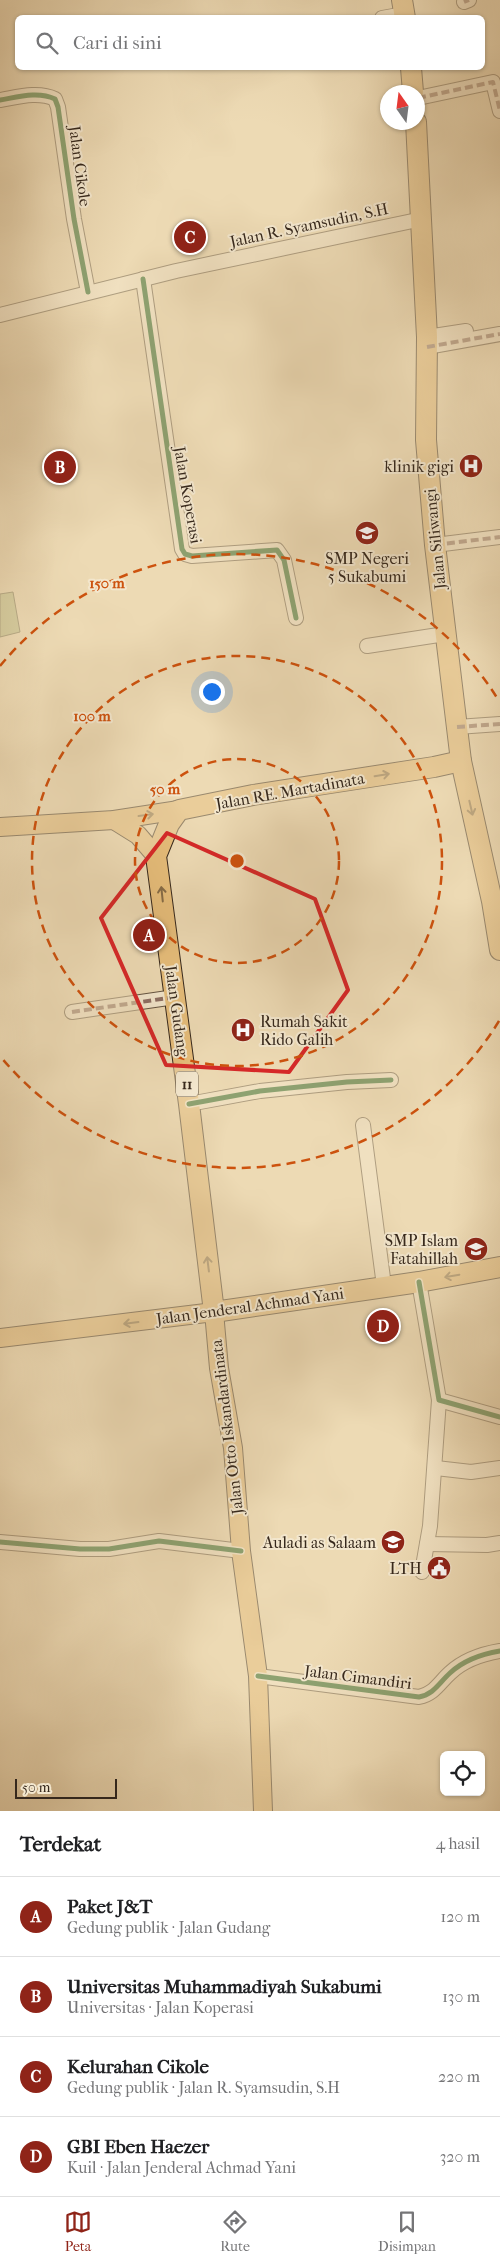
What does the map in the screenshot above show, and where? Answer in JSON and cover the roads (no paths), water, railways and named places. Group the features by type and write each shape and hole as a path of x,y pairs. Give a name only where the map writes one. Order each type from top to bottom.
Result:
{"highway":[{"path":"410,70 412,85"},
{"name":"Jalan Siliwangi","path":"416,130 427,342 426,440 435,544 460,761 492,900 500,950"},
{"name":"Jalan RE. Martadinata","path":"178,810 460,761"},
{"name":"11","path":"156,856 164,835 178,810"},
{"name":"Jalan Gudang","path":"156,856 214,1312"},
{"name":"Jalan Jenderal Achmad Yani","path":"214,1312 419,1282 500,1267"}],"main road":[{"name":"Jalan RE. Martadinata","path":"0,827 114,820 178,810"},
{"path":"114,820 138,835 156,856"},
{"name":"Jalan Jenderal Achmad Yani","path":"0,1338 214,1312"},
{"name":"Jalan Otto Iskandardinata","path":"214,1312 220,1368 233,1448 241,1551 258,1676 264,1811"}],"street":[{"path":"391,15 404,11"},
{"path":"425,97 494,82 500,111"},
{"name":"Jalan Cikole","path":"0,100 34,95 46,95 55,99 58,107 74,220 88,292"},
{"name":"Jalan R. Syamsudin, S.H","path":"0,315 143,279 422,219"},
{"name":"Jalan Koperasi","path":"143,279 182,549 185,554 192,556 277,550 284,560 296,618"},
{"path":"427,342 500,326"},
{"path":"427,342 500,334"},
{"path":"435,544 500,537"},
{"path":"367,646 445,634"},
{"path":"457,727 500,724"},
{"path":"72,1012 175,998"},
{"path":"189,1104 260,1091 347,1082 392,1080"},
{"path":"363,1125 384,1286"},
{"path":"419,1282 439,1400 436,1468 422,1572"},
{"path":"439,1400 500,1417"},
{"path":"436,1468 471,1472 500,1468"},
{"path":"0,1542 109,1549 159,1541 241,1551"},
{"path":"427,1544 478,1545 500,1543"},
{"name":"Jalan Cimandiri","path":"258,1676 419,1697 430,1694 460,1665 484,1654 500,1650"}],"place":[{"name":"Kelurahan Cikole","path":"190,237"},
{"name":"klinik gigi","path":"471,466"},
{"name":"Universitas Muhammadiyah Sukabumi","path":"60,467"},
{"name":"SMP Negeri 5 Sukabumi","path":"367,533"},
{"name":"Paket J&T","path":"149,935"},
{"name":"Rumah Sakit Rido Galih","path":"243,1030"},
{"name":"SMP Islam Fatahillah","path":"476,1249"},
{"name":"GBI Eben Haezer","path":"383,1326"},
{"name":"Auladi as Salaam","path":"393,1542"},
{"name":"LTH","path":"439,1568"}]}
